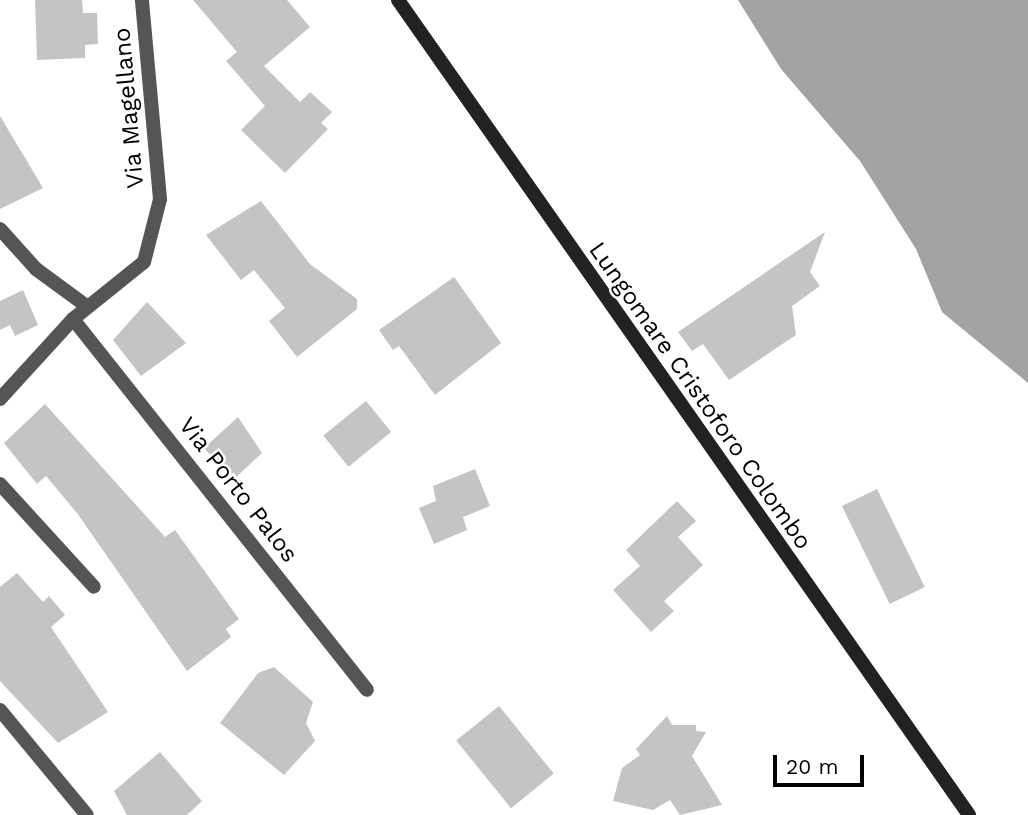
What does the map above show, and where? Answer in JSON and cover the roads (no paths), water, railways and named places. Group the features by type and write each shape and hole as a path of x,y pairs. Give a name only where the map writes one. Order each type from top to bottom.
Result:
{"main road":[{"name":"Lungomare Cristoforo Colombo","path":"398,0 969,815"}],"street":[{"name":"Via Magellano","path":"0,399 73,319 144,262 160,199 142,0"},
{"path":"0,229 36,269 88,307"},
{"name":"Via Porto Palos","path":"73,319 367,691"},
{"path":"0,484 94,587"},
{"path":"0,710 88,815"}]}
